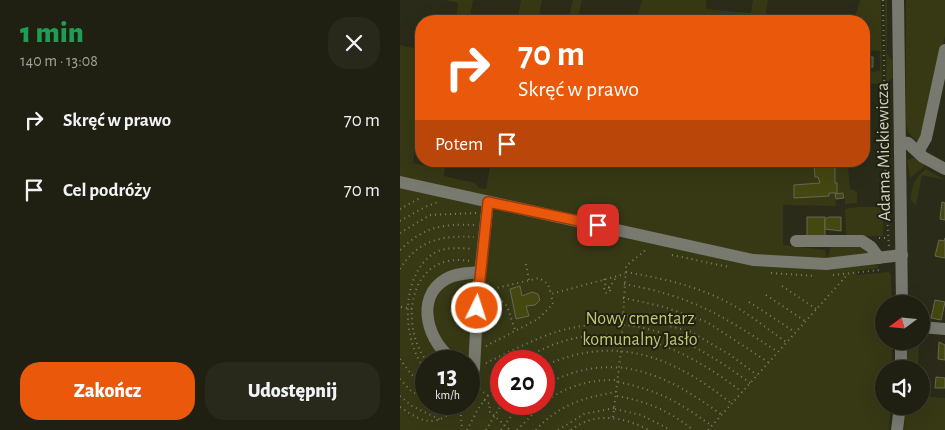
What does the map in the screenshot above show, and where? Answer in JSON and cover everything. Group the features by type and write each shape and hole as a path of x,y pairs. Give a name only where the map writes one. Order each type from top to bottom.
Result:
{"street":[{"name":"Adama Mickiewicza","path":"898,0 900,142 890,256 900,295"},
{"path":"918,152 926,138 945,50"},
{"path":"900,142 908,143 918,152 945,169"},
{"path":"400,182 486,220 522,208 753,260 826,264 890,256"},
{"path":"476,350 484,292 480,272 486,220"},
{"path":"796,241 862,242 890,256"},
{"path":"441,350 434,342 429,328 428,310 434,292 444,280 460,274 480,272"},
{"path":"930,328 945,329"},
{"path":"897,430 899,415"}],"path":[{"path":"883,0 886,202 890,256"},
{"path":"400,209 429,196"},
{"path":"400,221 424,207 442,201"},
{"path":"400,233 421,219 436,214 486,220"},
{"path":"400,250 423,232 437,226 486,220"},
{"path":"400,269 412,255 434,240 486,220"},
{"path":"613,416 621,351 626,266 648,249 655,238"},
{"path":"526,264 529,280"},
{"path":"551,294 625,273 658,277 707,293 740,310 786,342"},
{"path":"708,430 848,274"},
{"path":"604,279 608,288 618,275"},
{"path":"480,359 515,330 535,321 548,312 552,304 551,294 545,280 539,278 484,292"},
{"path":"624,284 660,290 706,307 778,352"},
{"path":"782,286 816,309"},
{"path":"484,292 507,306 515,330"},
{"path":"766,295 805,321"},
{"path":"623,298 661,306 707,322 768,362"},
{"path":"749,302 795,332"},
{"path":"400,307 428,310"},
{"path":"622,314 669,324 689,331 722,350 757,375"},
{"path":"480,362 560,331 589,326 622,324 662,332 694,345 750,383"},
{"path":"541,350 568,339 602,335 666,346 682,352 711,368 742,392"},
{"path":"555,361 578,352 621,351 646,356 680,368 711,387 732,404"},
{"path":"400,359 415,377"},
{"path":"555,380 578,369 598,366 619,368 658,377 677,385 722,415"},
{"path":"400,379 415,393"},
{"path":"555,397 580,384 601,380 618,381 658,392 673,399 712,426"},
{"path":"480,390 488,396"},
{"path":"536,430 548,418 571,403 591,396 616,392"},
{"path":"467,430 490,393"},
{"path":"400,396 412,406 441,420"},
{"path":"616,396 646,402 680,420 693,430"},
{"path":"484,400 490,404"},
{"path":"400,407 422,420 441,420 448,415"},
{"path":"558,430 584,414 614,408 641,415 671,430"},
{"path":"461,415 462,430"},
{"path":"486,430 494,415 510,430"},
{"path":"501,430 512,415"},
{"path":"517,430 531,415"},
{"path":"571,430 590,421 613,416 648,430"}],"green space":[{"path":"446,0 473,0 470,15 457,15 458,3"},
{"path":"521,0 542,0 539,15 518,15"},
{"path":"573,0 582,0 578,15 569,15"},
{"path":"642,0 706,0 706,9 751,13 753,0 768,0 766,15 638,15"},
{"path":"860,0 881,0 882,83 870,84 870,72 880,71 880,51 870,50 870,15 856,15"},
{"path":"885,0 887,0 887,53 892,61 892,78 886,83"},
{"path":"906,0 945,0 945,36 924,136 920,140 915,140 908,132 906,124"},
{"name":"Nowy cmentarz komunalny Jasło","path":"400,45 415,49 415,150 413,163 415,163 415,167 445,167 444,176 475,183 479,188 486,189 490,167 848,167 850,189 857,192 857,203 845,204 845,193 835,194 836,206 783,205 783,245 825,250 826,257 828,257 831,246 863,246 877,263 878,268 856,271 857,275 889,272 891,275 892,295 875,295 875,350 892,350 892,360 875,360 875,415 890,415 889,430 400,430"},
{"path":"917,157 927,164 910,178 907,160"},
{"path":"926,169 945,180 922,175 916,206 911,200 913,187 916,179"},
{"path":"884,207 883,236 846,237 845,209"},
{"path":"906,350 919,350 918,360 907,360"},
{"path":"930,397 945,398 945,430 904,430 905,415 930,415"}],"building":[{"path":"870,57 873,57 873,67 870,67"},
{"path":"814,167 835,167 837,193 829,193 829,196 794,198 794,185 820,183 818,177 815,177"},
{"path":"843,193 844,198 836,199 835,194"},
{"path":"942,202 945,203 945,220 940,219"},
{"path":"807,217 825,217 825,236 807,236"},
{"path":"841,217 841,231 825,229 825,219"},
{"path":"945,238 945,258 935,256 939,240 944,241"},
{"path":"520,286 522,296 532,292 538,294 540,300 535,305 526,306 529,316 516,319 510,289"},
{"path":"935,300 945,302 941,320 931,318"},
{"path":"939,342 945,345 945,360 938,359"},
{"path":"936,377 945,378 945,388 935,388"}],"route":[{"path":"477,308 488,202 598,225"}]}
